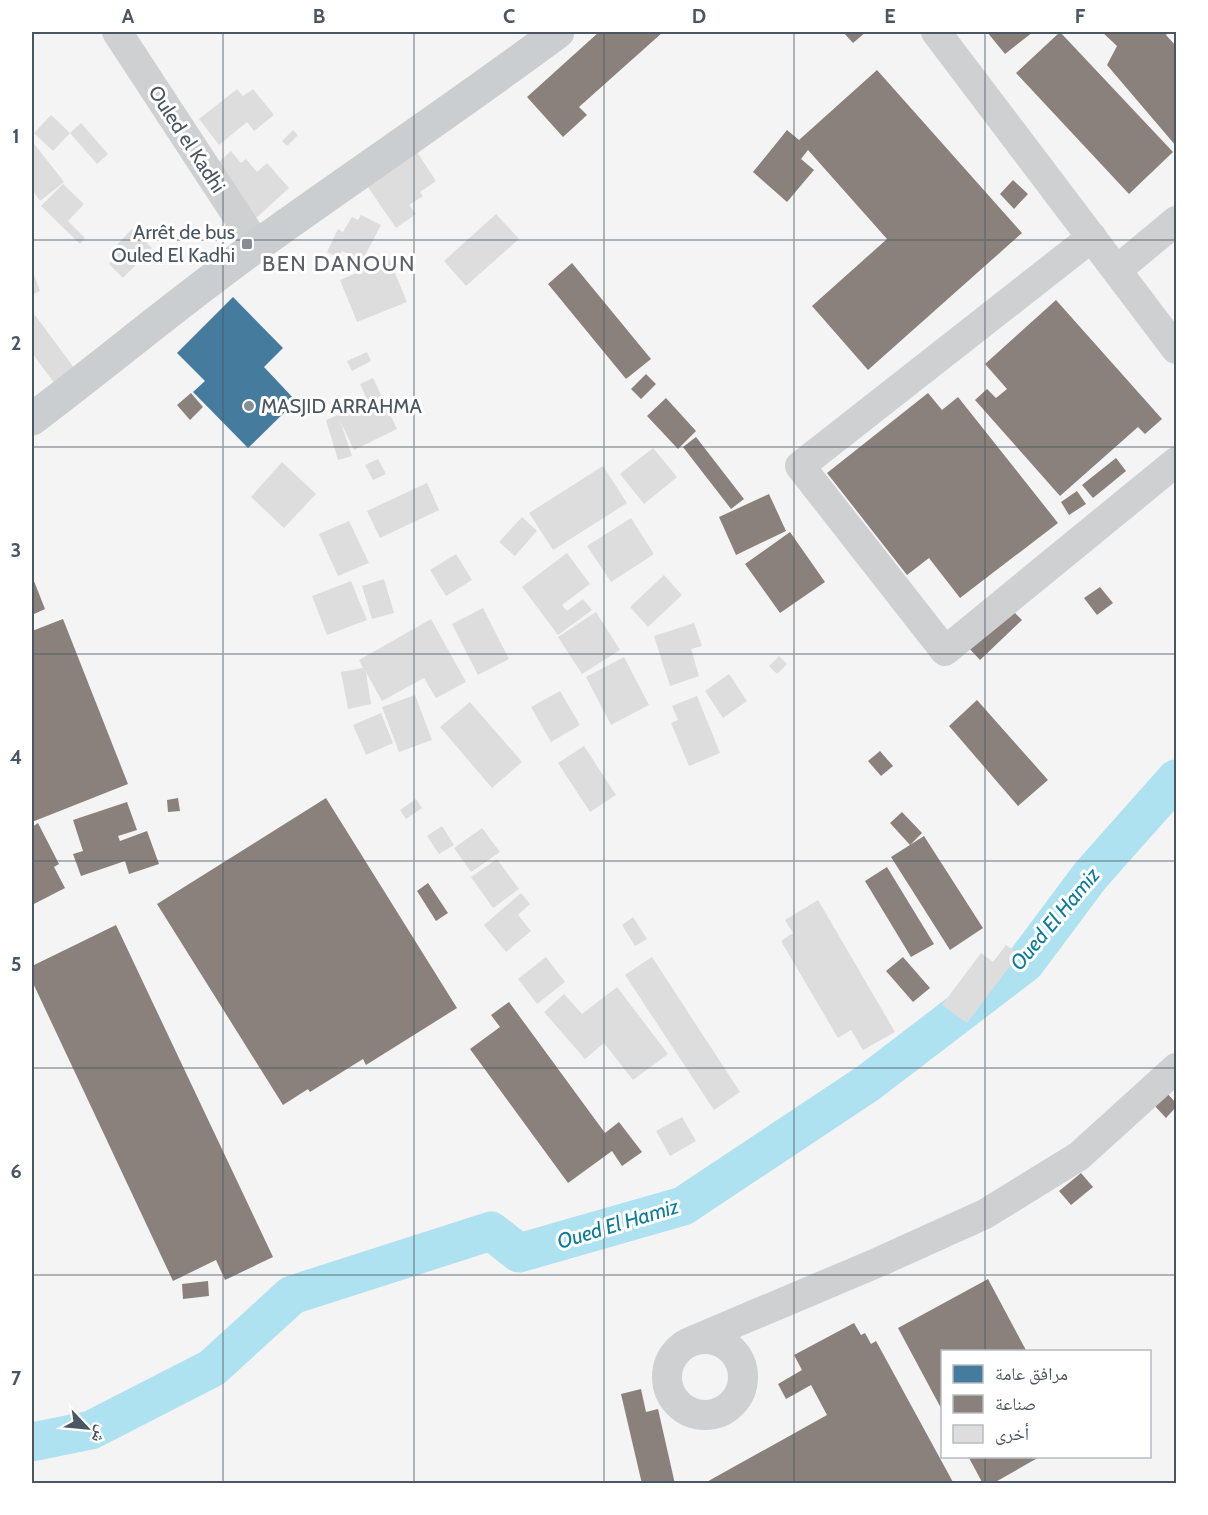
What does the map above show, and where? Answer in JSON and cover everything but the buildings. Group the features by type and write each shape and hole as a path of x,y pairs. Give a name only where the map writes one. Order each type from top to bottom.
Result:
{"main road":[{"path":"32,419 257,246 558,32"}],"street":[{"name":"Ouled el Kadhi","path":"117,32 257,246"},
{"path":"936,32 1176,349"},
{"path":"1117,270 1176,221"},
{"path":"1092,237 800,466 945,651 1176,462"},
{"path":"692,1341 985,1215 1079,1156 1176,1068"}],"waterway":[{"name":"Oued El Hamiz","path":"32,1442 91,1430 212,1368 292,1295 491,1231 519,1253 683,1206 868,1083 1025,963 1090,876 1176,779"}],"place":[{"name":"Arrêt de bus Ouled El Kadhi","path":"247,244"},
{"name":"MASJID ARRAHMA","path":"249,406"}],"district":[{"name":"BEN DANOUN","path":"339,263"}]}
